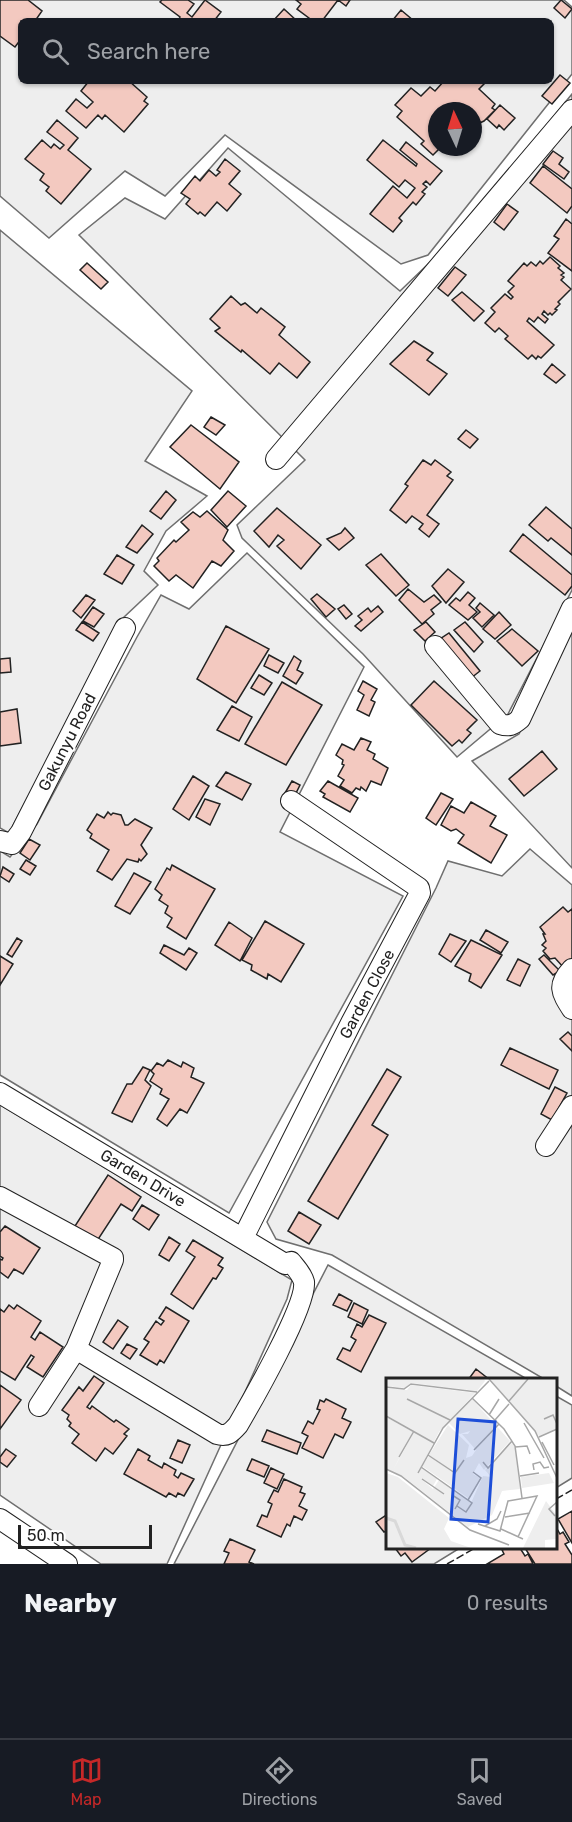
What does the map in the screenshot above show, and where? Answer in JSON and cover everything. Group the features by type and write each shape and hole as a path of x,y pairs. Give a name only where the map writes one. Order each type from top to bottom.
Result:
{"street":[{"path":"276,459 572,110"},
{"path":"435,646 500,724 514,725 520,719 572,608"},
{"name":"Gakunyu Road","path":"0,841 12,844 21,832 125,628"},
{"name":"Garden Close","path":"243,1238 420,892 418,888 291,801"},
{"path":"572,969 563,979 561,993 572,1009"},
{"name":"Garden Drive","path":"0,1093 285,1264 291,1262 302,1276 304,1291 276,1355 247,1409 229,1434 217,1434 76,1348"},
{"path":"546,1146 572,1106"},
{"path":"0,1197 113,1258 76,1348 39,1406"},
{"path":"0,1519 67,1564"}],"shaded area":[{"path":"0,0 564,0 572,7 572,74 428,255 401,264 225,135 165,196 125,171 49,238 0,196"},
{"path":"572,94 572,590 508,714 457,757 363,654 242,538 237,525 305,460 79,235 125,198 165,219 228,148 400,291 449,244"},
{"path":"0,230 192,391 145,461 207,496 166,531 144,571 158,585 122,619 9,833 0,828"},
{"path":"247,553 364,667 280,832 403,896 229,1213 0,1075 0,851 10,857 37,824 161,595 189,609"},
{"path":"572,630 572,868 472,761 519,734"},
{"path":"530,849 572,885 572,1396 557,1387 557,1378 542,1378 332,1255 276,1239 267,1222 448,861 502,876"},
{"path":"0,1105 292,1280 287,1299 167,1564 101,1564 0,1495"},
{"path":"328,1265 525,1378 386,1378 386,1549 458,1549 434,1564 174,1564"},
{"path":"557,1397 572,1405 572,1478 557,1487"}],"building":[{"path":"0,0 28,0 42,11 37,18 18,18 18,43 15,47 0,36"},
{"path":"162,0 188,0 194,4 187,13 192,17 205,0 221,12 216,18 180,18 160,2"},
{"path":"296,0 338,0 324,18 309,18 297,9 301,4"},
{"path":"338,0 350,0 346,6"},
{"path":"561,0 572,9 565,18 554,8"},
{"path":"284,9 294,18 276,18"},
{"path":"401,10 410,18 394,18"},
{"path":"560,75 570,83 552,104 542,96"},
{"path":"87,84 132,84 147,97 144,101 148,104 124,132 105,115 102,119 98,115 86,128 66,111 76,99 87,108 93,102 81,91"},
{"path":"441,84 484,84 479,89 495,104 492,108 495,110 482,122 482,102 428,102 428,150 421,144 424,141 397,117 402,111 395,105 411,88 421,96 430,87 435,91"},
{"path":"500,105 515,118 504,130 499,125 497,128 487,119"},
{"path":"57,120 78,138 68,150 91,169 61,204 46,191 49,187 40,180 44,174 25,159 42,140 51,148 54,144 60,149 64,145 47,132"},
{"path":"383,140 416,166 417,164 400,150 406,142 442,171 430,185 426,181 423,184 427,187 422,192 425,194 416,205 413,202 399,218 402,221 393,232 370,214 393,186 407,198 415,188 405,180 399,187 367,160"},
{"path":"553,151 563,158 559,164 569,172 564,179 543,164"},
{"path":"225,159 240,171 229,184 241,194 227,211 217,202 205,216 200,212 198,214 186,204 190,199 181,193 195,176 200,181 209,170 216,176 220,172 217,170"},
{"path":"543,166 572,189 572,206 567,213 530,183"},
{"path":"507,204 518,212 504,230 494,222"},
{"path":"566,219 572,224 572,271 548,253 559,239 554,236"},
{"path":"550,257 564,273 561,275 564,277 561,280 571,289 558,302 560,304 552,315 544,311 542,314 548,319 545,323 538,317 534,322 529,318 527,321 554,345 541,358 538,356 536,359 532,355 528,359 505,339 508,336 499,328 495,332 485,323 495,312 491,308 505,294 511,299 513,297 508,292 514,286 508,281 524,263 527,266 531,262 536,266 540,261 543,264"},
{"path":"87,263 108,282 101,289 80,270"},
{"path":"455,267 466,275 448,296 438,288"},
{"path":"462,292 484,311 474,321 452,300"},
{"path":"231,296 241,305 245,303 257,313 261,308 285,327 279,335 310,362 297,378 279,363 270,374 215,331 220,328 210,319"},
{"path":"414,341 433,353 427,360 447,374 429,395 390,364"},
{"path":"552,364 565,375 556,383 544,374"},
{"path":"211,417 225,425 216,435 204,427"},
{"path":"191,425 239,462 220,489 170,447"},
{"path":"466,430 478,439 470,448 458,439"},
{"path":"423,460 431,465 435,460 451,472 447,476 453,480 427,515 439,524 429,537 419,529 423,524 412,516 406,523 390,510 408,486 405,484"},
{"path":"166,491 176,500 161,519 150,511"},
{"path":"228,491 246,506 227,527 211,510"},
{"path":"546,507 572,529 572,555 551,538 548,541 529,525"},
{"path":"277,508 321,545 301,569 277,546 284,540 278,535 269,547 254,531"},
{"path":"207,511 228,530 223,540 234,551 221,566 212,561 193,588 176,575 169,581 154,566 159,561 157,558 174,540 176,542 189,530 181,522 193,512 200,517"},
{"path":"142,525 153,534 137,553 126,547"},
{"path":"345,528 354,538 339,550 327,539 341,533"},
{"path":"523,534 572,575 572,586 565,595 510,551"},
{"path":"381,554 409,585 396,596 366,565"},
{"path":"117,555 134,565 122,584 104,574"},
{"path":"448,569 464,582 446,603 432,586"},
{"path":"408,589 424,602 434,595 441,602 431,610 434,614 422,624 399,600"},
{"path":"468,592 475,598 469,605 477,612 468,620 449,605 456,598 460,601"},
{"path":"317,594 335,609 326,617 311,599"},
{"path":"86,595 95,600 81,618 73,611"},
{"path":"480,603 494,615 482,627 473,618 480,612 476,608"},
{"path":"344,605 352,614 346,619 338,609"},
{"path":"378,606 383,612 361,631 355,626 362,620 358,616 368,608 371,612"},
{"path":"93,607 104,614 94,627 83,621"},
{"path":"499,612 511,625 495,639 483,629"},
{"path":"82,622 99,633 93,641 76,630"},
{"path":"426,622 435,632 425,641 414,630"},
{"path":"465,622 483,642 474,652 454,630"},
{"path":"226,626 269,649 236,703 197,679"},
{"path":"512,629 538,651 522,666 497,641"},
{"path":"449,633 480,671 471,678 437,641"},
{"path":"269,655 284,663 278,673 264,666"},
{"path":"294,656 301,661 297,670 303,673 296,684 283,676"},
{"path":"10,658 11,672 0,673 0,659"},
{"path":"259,675 272,683 264,695 251,688"},
{"path":"363,681 377,689 371,700 375,702 369,716 357,710 364,695 358,691"},
{"path":"434,681 477,720 467,730 471,733 462,743 459,740 452,746 411,705"},
{"path":"282,682 322,705 286,765 245,744"},
{"path":"232,706 252,717 239,741 217,730"},
{"path":"17,709 21,743 0,746 0,712"},
{"path":"361,738 371,742 367,750 375,754 373,759 388,768 381,785 371,781 366,791 361,787 360,790 356,788 352,793 340,786 344,780 338,776 344,765 343,760 336,755 342,744 354,750"},
{"path":"542,751 557,769 524,796 509,779"},
{"path":"226,772 251,784 242,800 216,786"},
{"path":"193,776 209,786 189,820 173,809"},
{"path":"292,781 300,785 294,797 285,793"},
{"path":"328,781 358,798 350,812 323,797 325,794 320,791"},
{"path":"441,793 453,799 436,825 426,818"},
{"path":"205,799 220,804 210,825 196,817"},
{"path":"471,802 496,816 490,826 507,835 491,863 458,843 464,835 456,829 451,831 441,825 451,806 464,813"},
{"path":"108,812 111,815 113,813 121,815 125,825 135,819 152,828 141,845 147,854 138,862 127,859 112,880 97,871 109,850 90,838 92,834 87,830 97,814 104,818"},
{"path":"29,839 40,845 30,860 20,853"},
{"path":"26,860 36,866 30,875 20,869"},
{"path":"172,865 215,889 186,939 167,927 172,918 165,913 168,906 159,900 162,895 155,889 167,868 170,870"},
{"path":"3,867 14,874 9,882 0,876"},
{"path":"134,873 151,882 130,914 115,906"},
{"path":"563,907 568,912 572,909 572,961 564,968 555,958 550,959 543,951 546,948 542,945 546,941 543,934 545,934 540,927"},
{"path":"265,921 304,944 281,982 268,974 267,979 251,970 252,965 242,960"},
{"path":"229,922 252,938 240,961 215,945"},
{"path":"486,930 508,942 501,953 480,940"},
{"path":"450,934 466,941 451,962 439,954"},
{"path":"17,938 22,941 12,957 7,954"},
{"path":"471,940 502,955 481,988 469,981 471,974 455,966"},
{"path":"164,945 184,955 189,948 197,953 186,970 160,953"},
{"path":"544,955 560,971 553,975 539,959"},
{"path":"0,956 13,964 0,985"},
{"path":"518,959 530,965 520,986 507,980"},
{"path":"568,1032 572,1036 572,1051 560,1039"},
{"path":"510,1048 558,1070 549,1089 501,1065"},
{"path":"168,1060 181,1067 183,1062 194,1068 191,1077 204,1083 187,1113 180,1109 167,1126 157,1119 169,1099 160,1094 162,1089 150,1081 154,1074 151,1071 157,1063 163,1066"},
{"path":"143,1067 150,1070 145,1080 151,1086 132,1122 112,1113 127,1084 132,1084"},
{"path":"387,1069 401,1077 372,1125 388,1135 338,1219 308,1201"},
{"path":"555,1087 567,1093 552,1120 541,1114"},
{"path":"108,1175 141,1197 132,1211 121,1204 97,1241 75,1226"},
{"path":"142,1205 159,1215 149,1230 133,1219"},
{"path":"299,1212 321,1225 309,1244 288,1231"},
{"path":"5,1226 40,1248 23,1274 14,1269 8,1278 0,1272 0,1259 3,1258 0,1256 0,1232"},
{"path":"169,1237 180,1244 169,1261 159,1255"},
{"path":"193,1240 223,1258 218,1265 223,1268 216,1279 213,1278 193,1309 171,1294 195,1257 186,1251"},
{"path":"339,1294 352,1301 347,1311 333,1305"},
{"path":"354,1303 368,1310 362,1324 348,1317"},
{"path":"9,1305 14,1309 17,1305 41,1321 31,1337 35,1340 40,1332 63,1347 43,1377 27,1367 34,1357 31,1355 15,1380 0,1371 0,1309 4,1312"},
{"path":"166,1307 189,1321 164,1363 160,1360 157,1365 140,1355 149,1342 144,1339 156,1321 161,1325 164,1321 159,1318"},
{"path":"369,1315 386,1323 361,1372 337,1359 343,1348 350,1351 356,1340 351,1337 357,1324 362,1327"},
{"path":"118,1320 128,1327 113,1349 103,1342"},
{"path":"127,1344 137,1349 130,1359 121,1353"},
{"path":"476,1369 487,1378 469,1378"},
{"path":"94,1376 104,1383 87,1407 90,1409 92,1406 114,1422 116,1420 129,1429 124,1434 127,1436 113,1454 105,1448 96,1461 72,1443 79,1434 69,1426 71,1423 67,1419 69,1415 62,1410 79,1387 83,1391"},
{"path":"0,1385 21,1400 0,1429"},
{"path":"326,1399 346,1409 342,1418 351,1422 343,1438 335,1434 323,1458 302,1448 308,1436 302,1433 308,1421 313,1424 320,1410 317,1409 320,1400 324,1402"},
{"path":"267,1430 301,1443 297,1454 262,1441"},
{"path":"178,1440 190,1445 182,1463 170,1458"},
{"path":"6,1449 16,1456 7,1467 0,1462 0,1457"},
{"path":"138,1449 150,1456 148,1460 162,1468 164,1463 176,1470 174,1475 178,1478 181,1473 194,1479 184,1496 178,1493 176,1497 169,1493 166,1497 124,1474"},
{"path":"252,1459 269,1466 264,1477 247,1470"},
{"path":"271,1468 284,1474 277,1489 264,1483"},
{"path":"284,1479 302,1487 300,1492 305,1494 299,1506 307,1510 302,1520 294,1516 290,1526 287,1524 281,1537 257,1526 262,1515 267,1517 272,1504 268,1502 274,1490 278,1492"},
{"path":"572,1511 572,1543 558,1519"},
{"path":"386,1515 386,1531 384,1532 376,1522"},
{"path":"557,1529 560,1534 563,1532 569,1542 565,1544 572,1555 572,1564 535,1564 526,1549 557,1549"},
{"path":"230,1539 255,1550 249,1562 254,1564 224,1564 229,1553 224,1551"},
{"path":"396,1549 430,1549 412,1562 405,1553 401,1556"},
{"path":"521,1549 525,1556 528,1554 533,1564 487,1564 504,1554 502,1550"}],"fence":[{"path":"557,1498 572,1490"},
{"path":"447,1564 473,1549"}]}
